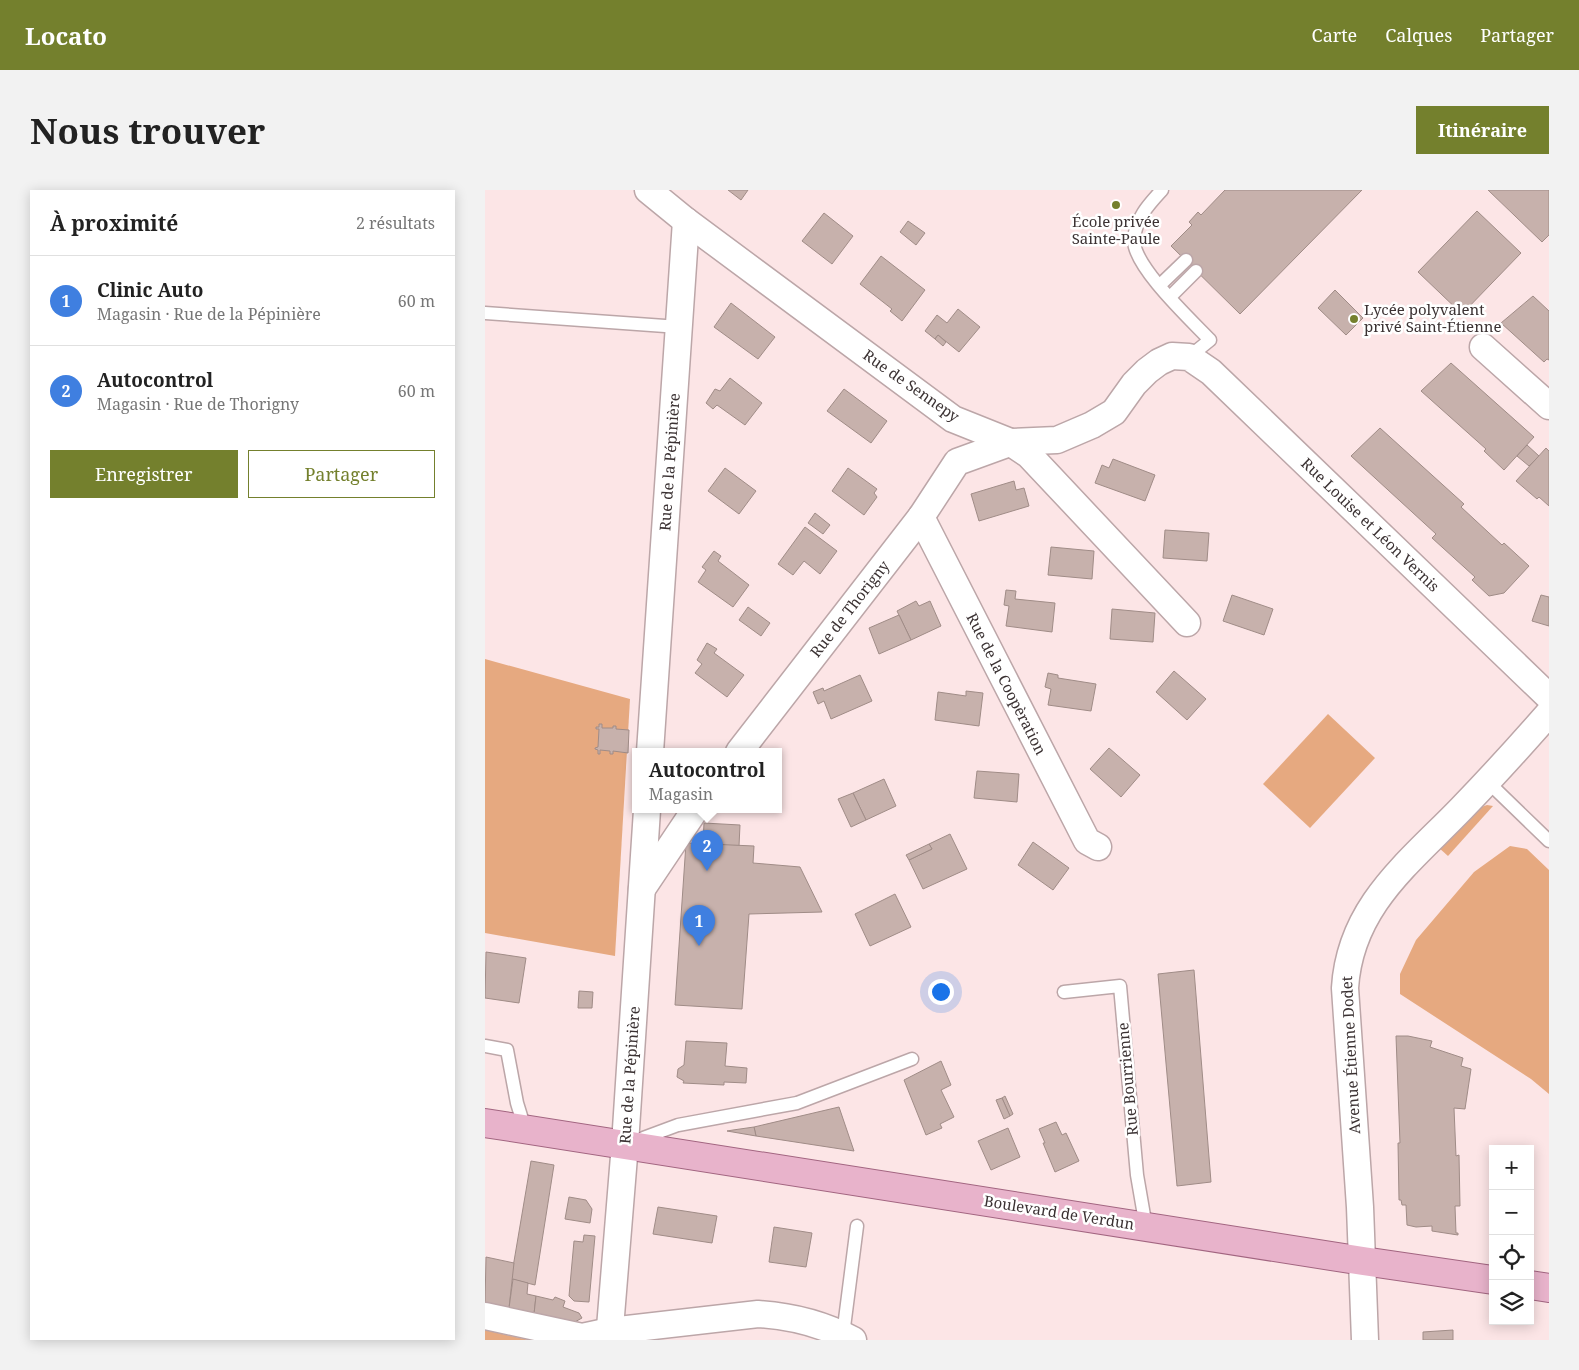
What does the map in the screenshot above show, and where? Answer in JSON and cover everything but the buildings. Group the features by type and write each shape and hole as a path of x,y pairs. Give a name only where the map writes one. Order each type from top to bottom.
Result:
{"main road":[{"name":"Boulevard de Verdun","path":"485,1123 1489,1279"},
{"path":"1534,1286 1549,1288"}],"street":[{"path":"656,192 686,221"},
{"name":"Rue de la Pépinière","path":"650,748 686,221"},
{"name":"Rue de Sennepy","path":"686,221 953,419 1011,442 1029,455 1187,623"},
{"path":"1483,347 1549,406"},
{"path":"953,419 957,462 1011,442 1057,440 1092,425 1114,412 1134,384 1159,362 1172,356 1189,357"},
{"name":"Rue Louise et Léon Vernis","path":"1189,357 1211,372 1549,697"},
{"name":"Rue de Thorigny","path":"742,748 921,516 957,462"},
{"name":"Rue de la Coopèration","path":"921,516 1087,841 1098,847"},
{"name":"Avenue Étienne Dodet","path":"1365,1340 1363,1261 1345,988 1349,956 1360,925 1393,877 1488,782 1549,713"},
{"name":"Rue de la Pépinière","path":"609,1335 625,1144 647,813"},
{"path":"641,890 693,813"},
{"path":"485,1316 582,1337 609,1335 758,1314 779,1315 801,1319 848,1337"}],"lane":[{"path":"1162,190 1148,205 1140,219 1134,240 1137,254 1145,268 1210,340 1189,357"},
{"path":"1160,285 1185,260"},
{"path":"1170,297 1196,271"},
{"path":"485,313 679,327"},
{"path":"1488,782 1549,841"},
{"name":"Rue Bourrienne","path":"1064,992 1119,986 1137,1175 1146,1227"},
{"path":"485,1046 507,1050 517,1103 525,1129"},
{"path":"625,1144 678,1125 797,1103 912,1059"},
{"path":"848,1337 857,1226"}],"shaded area":[{"path":"485,659 630,699 615,956 485,933"},
{"path":"1328,714 1375,758 1310,828 1263,784"},
{"path":"1487,805 1493,806 1448,856 1438,847 1476,809"},
{"path":"1510,846 1527,849 1549,870 1549,1094 1531,1079 1400,994 1400,974 1416,940 1474,872"},
{"path":"485,1330 529,1340 485,1340"}],"place":[{"name":"École privée Sainte-Paule","path":"1116,205"},
{"name":"Lycée polyvalent privé Saint-Étienne","path":"1354,319"},
{"name":"Autocontrol","path":"707,871"},
{"name":"Clinic Auto","path":"699,946"}]}
